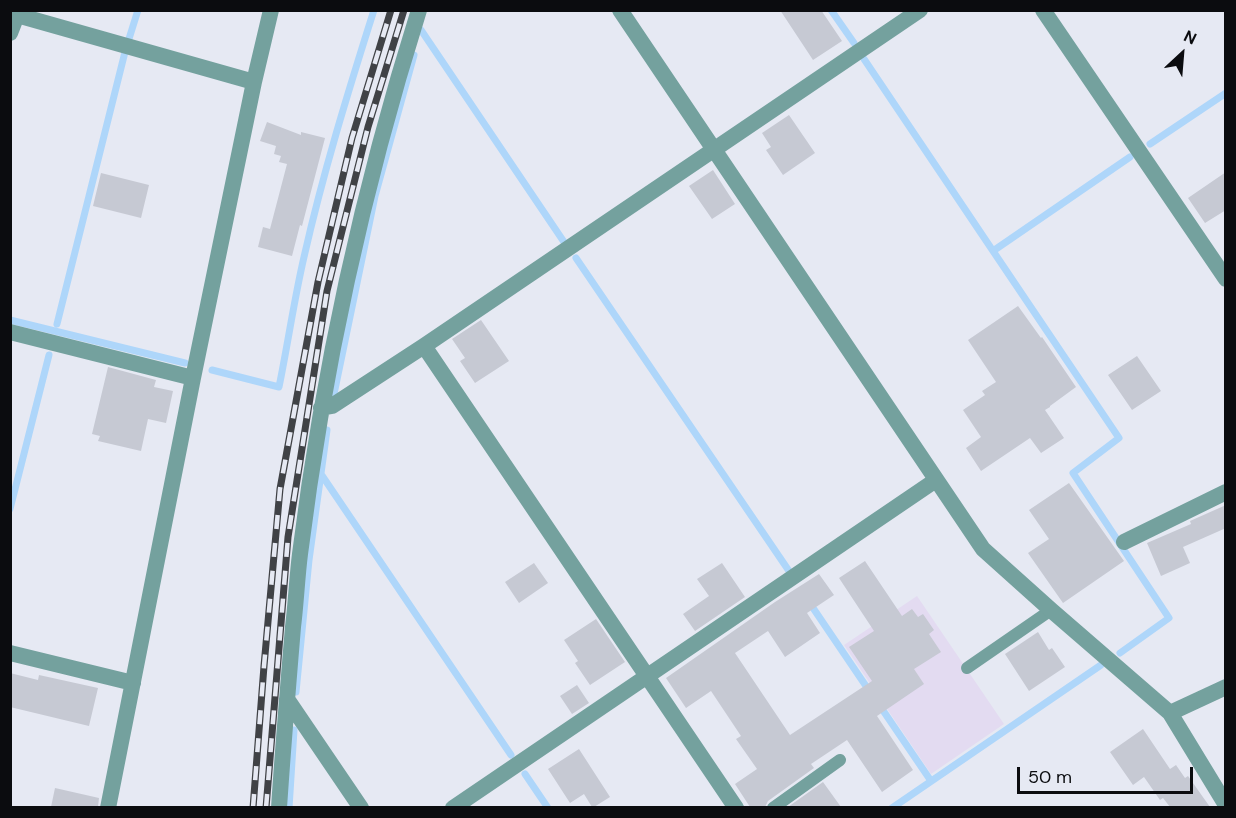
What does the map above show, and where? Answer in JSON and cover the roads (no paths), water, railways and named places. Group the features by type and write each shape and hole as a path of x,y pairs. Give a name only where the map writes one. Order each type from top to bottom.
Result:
{"street":[{"path":"108,807 193,378 271,10"},
{"path":"279,807 300,556 321,408 354,246 375,162 419,10"},
{"path":"620,10 984,549 1170,713 1222,805"},
{"path":"321,408 332,406 424,346 920,10"},
{"path":"1042,10 1226,279"},
{"path":"10,33 18,13 254,82"},
{"path":"10,332 193,378"},
{"path":"424,346 736,807"},
{"path":"453,807 936,480"},
{"path":"1125,542 1226,492"},
{"path":"10,653 133,683"},
{"path":"1170,713 1226,687"},
{"path":"287,699 361,807"}],"lane":[{"path":"967,668 1051,610"},
{"path":"773,807 840,760"}],"waterway":[{"path":"128,42 138,10"},
{"path":"212,370 279,387 297,289 319,194 374,10"},
{"path":"831,10 854,43"},
{"path":"421,30 564,242"},
{"path":"57,324 125,52"},
{"path":"334,394 375,196 414,55"},
{"path":"864,59 993,251"},
{"path":"1150,144 1226,93"},
{"path":"1120,653 1169,618 1073,473 1119,438 993,251 1130,157"},
{"path":"576,258 789,571"},
{"path":"10,320 185,363"},
{"path":"10,509 49,355"},
{"path":"296,692 309,560 327,430"},
{"path":"321,474 511,755"},
{"path":"809,602 870,692"},
{"path":"892,808 1101,665"},
{"path":"880,706 931,781"},
{"path":"289,808 294,730"},
{"path":"525,774 548,808"}],"railway":[{"path":"253,808 280,489 318,282 352,138 391,10"},
{"path":"266,808 288,537 327,291 368,127 404,10"}]}
